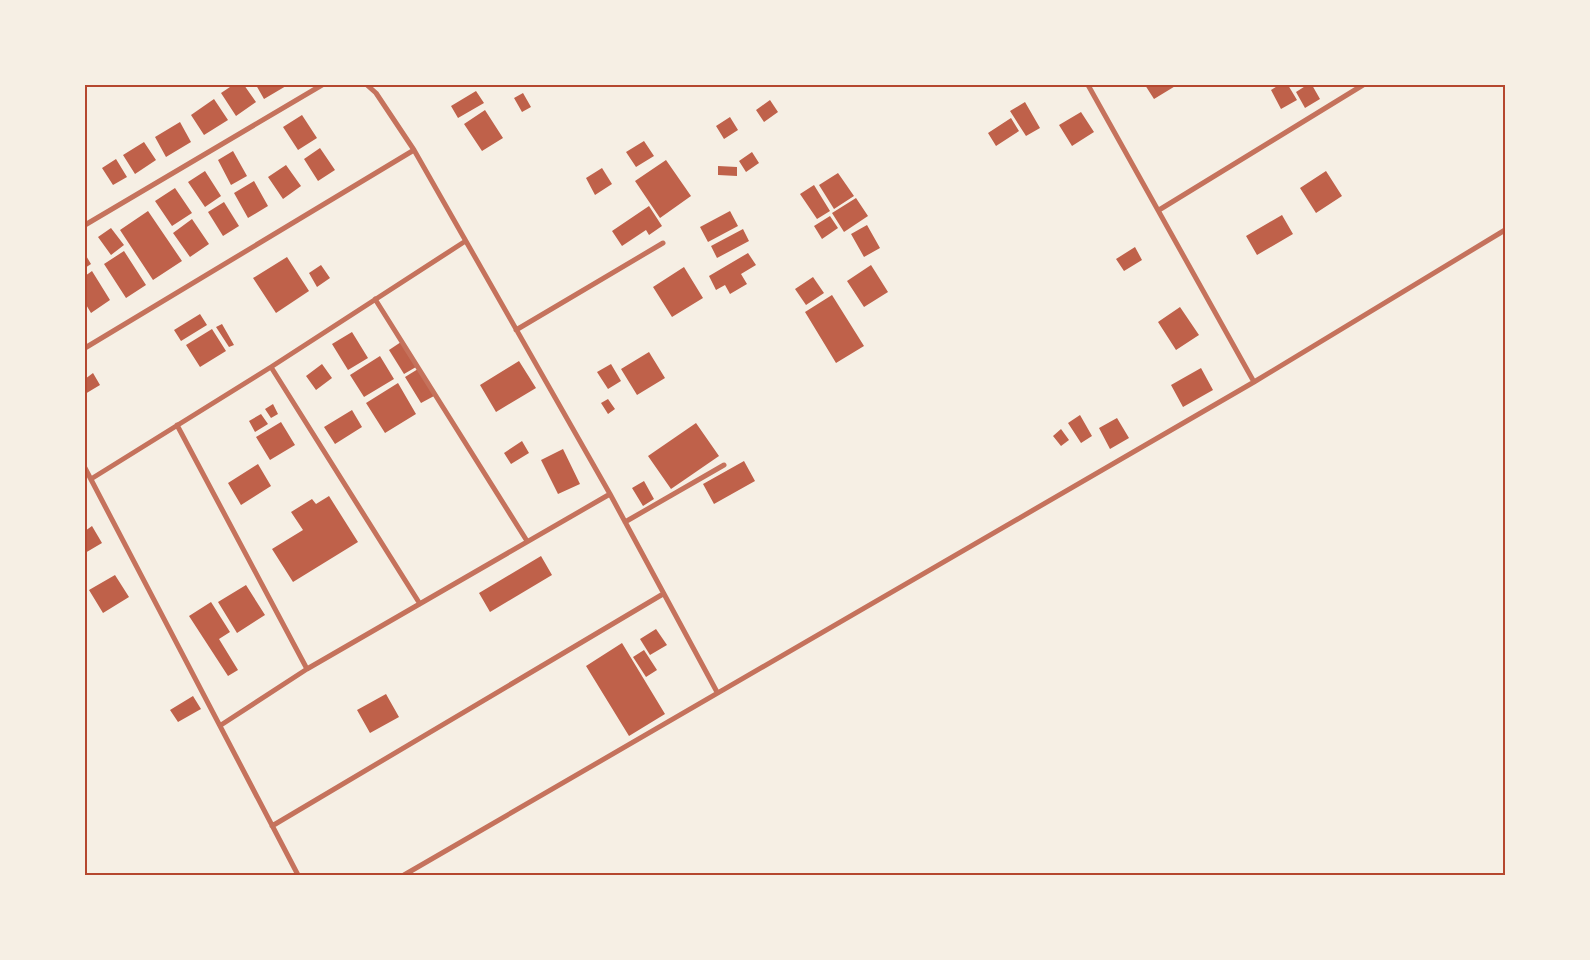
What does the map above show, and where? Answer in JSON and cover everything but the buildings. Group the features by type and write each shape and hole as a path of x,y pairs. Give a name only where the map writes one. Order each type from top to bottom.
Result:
{"street":[{"path":"85,225 322,85"},
{"path":"367,85 376,93 414,150 464,242 610,494 717,692"},
{"path":"1088,85 1254,382"},
{"path":"1159,210 1363,85"},
{"path":"85,348 414,150"},
{"path":"404,875 1254,382 1505,230"},
{"path":"92,479 271,367 464,242"},
{"path":"516,330 663,243"},
{"path":"375,299 527,542"},
{"path":"271,367 420,604"},
{"path":"177,425 307,669"},
{"path":"625,522 724,465"},
{"path":"85,468 298,875"},
{"path":"221,725 307,669 610,494"},
{"path":"272,826 663,594"}]}
